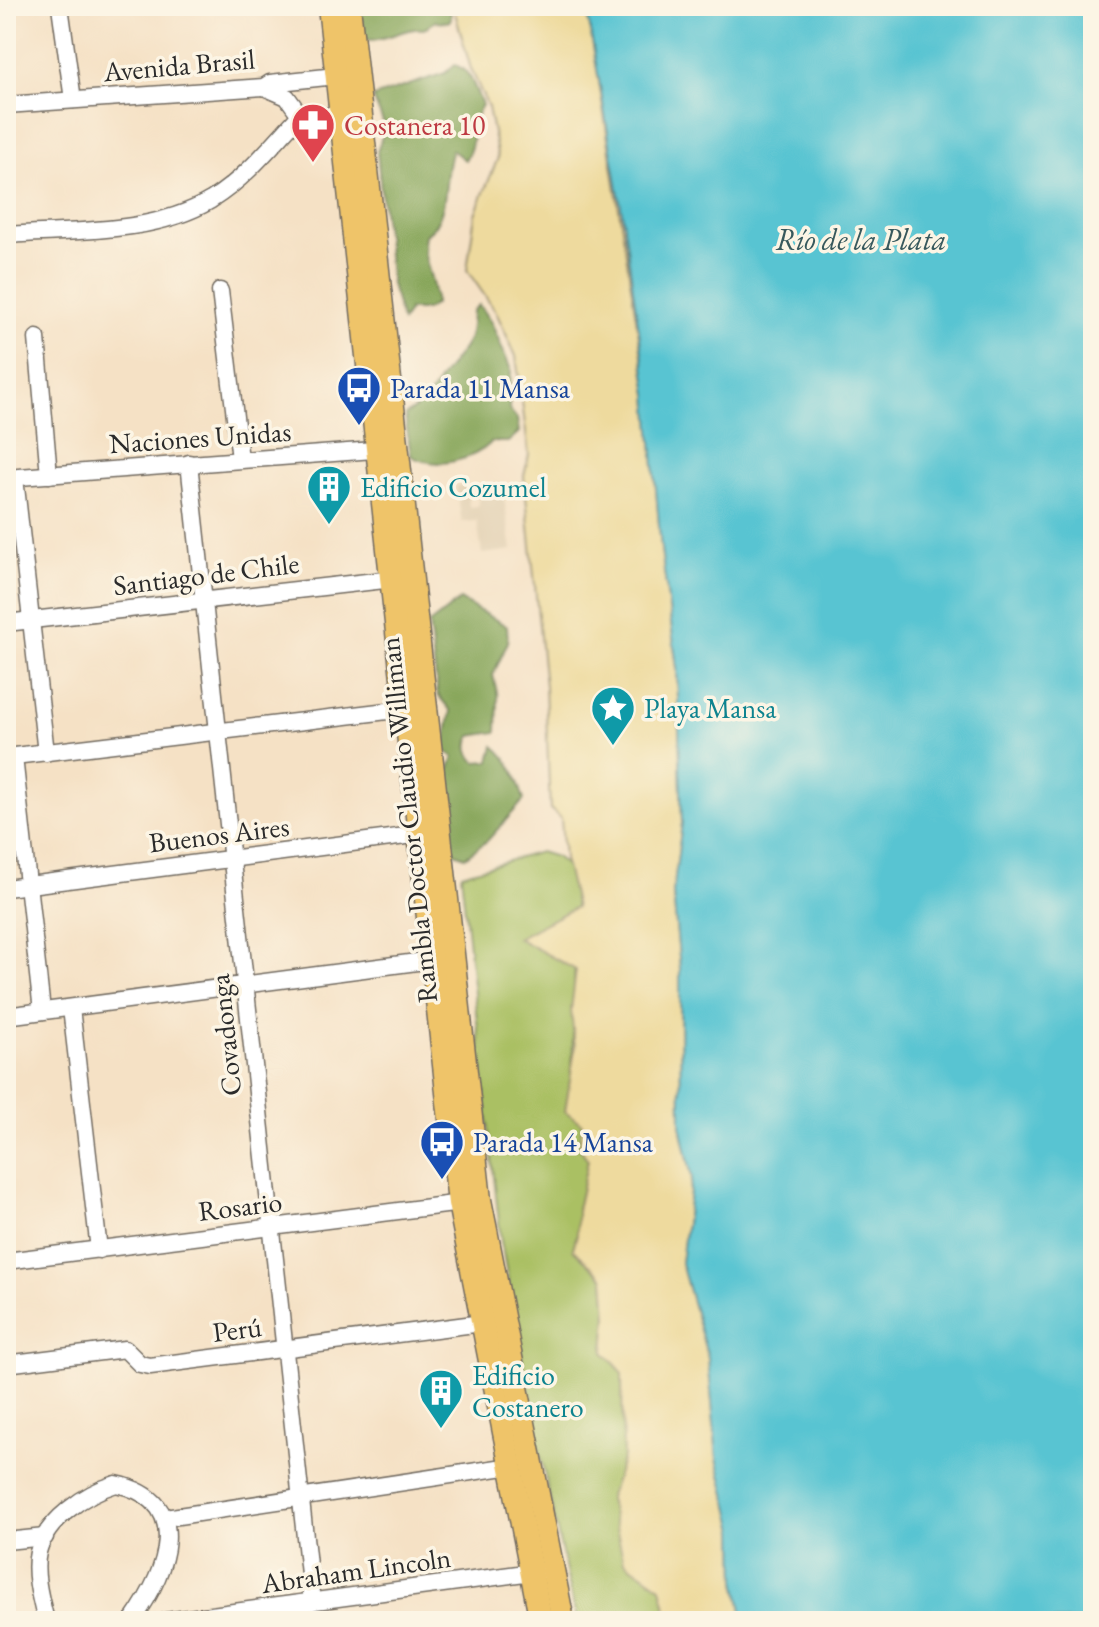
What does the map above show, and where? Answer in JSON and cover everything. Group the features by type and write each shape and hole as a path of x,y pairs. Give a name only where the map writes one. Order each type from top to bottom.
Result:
{"main road":[{"name":"Rambla Doctor Claudio Williman","path":"329,6 346,79"},
{"name":"Rambla Doctor Claudio Williman","path":"349,6 348,112 482,1323 511,1466 543,1571 563,1621"},
{"name":"Rambla Doctor Claudio Williman","path":"400,578 404,709 428,833 432,960 470,1202 543,1571 541,1621"}],"street":[{"path":"60,6 73,100"},
{"name":"Avenida Brasil","path":"6,105 346,79"},
{"path":"6,235 154,223 209,201 245,175 296,109 302,80"},
{"path":"264,87 280,92 309,119 348,112"},
{"path":"220,291 240,459"},
{"path":"37,338 49,475"},
{"name":"Naciones Unidas","path":"10,478 386,449"},
{"name":"Covadonga","path":"189,463 312,1602"},
{"path":"10,478 46,753"},
{"name":"Santiago de Chile","path":"6,623 400,578"},
{"path":"42,1011 10,757 404,709"},
{"name":"Buenos Aires","path":"6,888 428,833"},
{"path":"6,1016 432,960"},
{"path":"71,1008 99,1250"},
{"name":"Rosario","path":"6,1261 470,1202"},
{"name":"Perú","path":"6,1364 125,1349 140,1364 150,1366 482,1323"},
{"path":"165,1518 511,1466"},
{"path":"46,1621 37,1554 45,1537 73,1507 116,1484 131,1487 156,1501 165,1518 166,1547 157,1583 132,1621"},
{"path":"6,1541 45,1537"},
{"name":"Abraham Lincoln","path":"166,1621 543,1571"},
{"path":"300,1621 312,1602"}],"shaded area":[{"path":"467,485 469,507 479,506 478,495 503,492 512,550 482,554 477,521 462,522 456,486"}],"green space":[{"path":"359,6 450,6 451,18 449,22 436,21 424,29 366,40"},
{"path":"454,65 469,76 482,105 465,160 452,150 443,207 434,227 425,235 425,253 435,304 426,310 409,310 402,322 391,284 377,152 385,127 373,97 445,73"},
{"path":"479,305 492,324 511,370 509,409 517,419 519,432 508,442 492,442 474,454 453,461 431,462 411,456 405,415 434,389 464,348 469,337 472,311"},
{"path":"460,600 507,626 508,642 493,675 498,697 497,732 471,736 468,747 476,762 490,761 494,746 500,751 516,778 524,800 488,840 465,857 452,852 443,785 454,757 444,750 451,711 438,695 429,624"},
{"path":"540,852 556,857 566,865 576,908 572,1075 583,1124 579,1147 588,1160 577,1210 577,1234 573,1249 604,1278 607,1316 604,1352 622,1372 623,1457 609,1499 624,1561 661,1587 669,1621 577,1621 538,1445 501,1241 461,874"}],"sand":[{"name":"Playa Mansa","path":"453,6 586,6 590,25 648,394 661,549 677,667 682,823 673,893 680,968 681,1126 692,1177 681,1263 708,1358 717,1458 735,1530 736,1580 744,1621 669,1621 661,1587 624,1561 609,1499 623,1457 622,1372 604,1352 607,1316 604,1278 573,1249 577,1234 577,1210 588,1160 579,1147 582,1124 565,1111 575,1048 571,1010 576,970 517,938 576,907 564,859 561,818 550,809 545,686 524,476 529,455 516,356 496,312 467,270 475,214 498,158 488,107 471,69"}],"water":[{"name":"Río de la Plata","path":"586,6 1093,6 1093,1621 744,1621 736,1580 735,1530 717,1458 708,1358 681,1263 692,1177 681,1126 680,968 673,893 682,823 677,667 661,549 648,394 622,212"}],"place":[{"name":"Costanera 10","path":"313,164"},
{"name":"Parada 11 Mansa","path":"359,427"},
{"name":"Edificio Cozumel","path":"329,526"},
{"name":"Playa Mansa","path":"613,747"},
{"name":"Parada 14 Mansa","path":"442,1181"},
{"name":"Edificio Costanero","path":"441,1430"}]}
